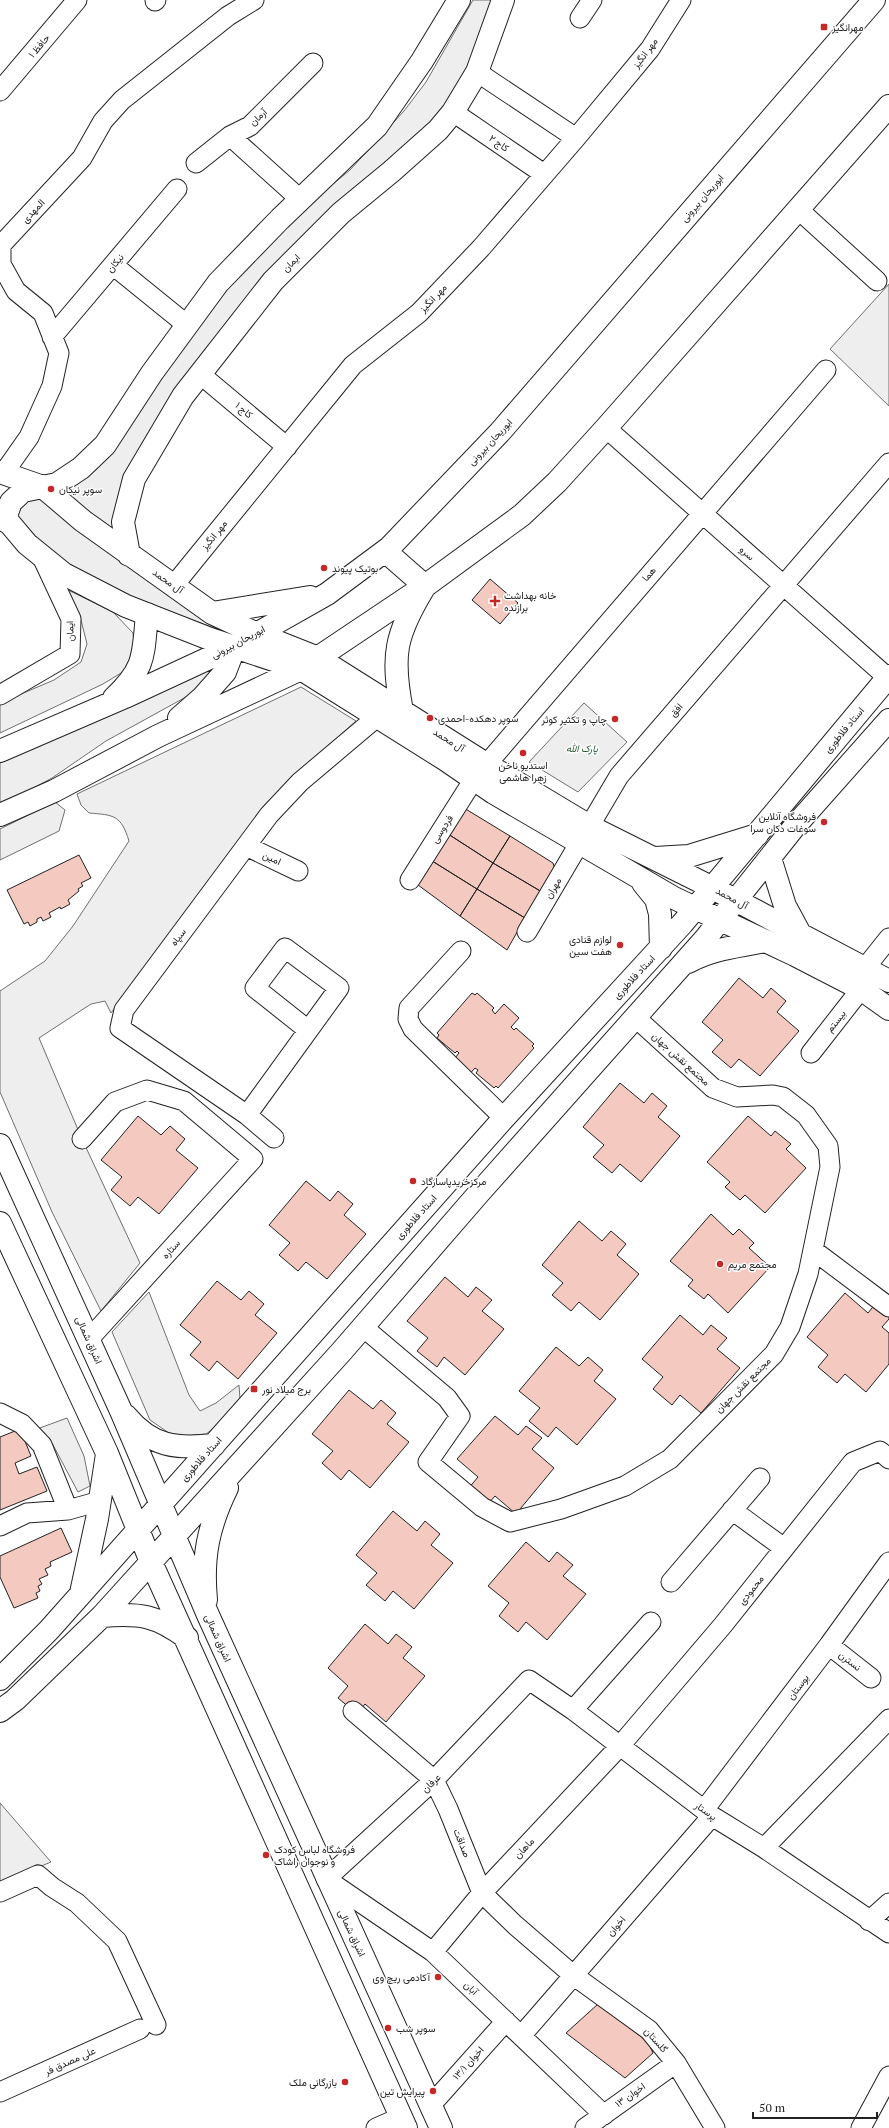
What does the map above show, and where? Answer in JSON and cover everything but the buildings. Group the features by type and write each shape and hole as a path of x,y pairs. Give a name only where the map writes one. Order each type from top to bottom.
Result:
{"main road":[{"path":"2,520 7,513 11,502 23,490 57,484 81,468 105,445 152,373 218,283 377,126 422,61 459,0"},
{"name":"ایمان","path":"129,555 123,522 134,479 183,396 273,281 341,213 418,148 438,130 454,112 477,72 503,0"},
{"name":"ابوریحان بیرونی","path":"0,751 106,706 235,646 327,594 385,551 500,432 874,0"},
{"path":"0,815 54,791 158,736 309,664 425,586 522,515 557,482 606,428 889,106"},
{"name":"آل محمد","path":"1,475 43,487 83,521 212,613 256,633 309,664 402,711 480,772"},
{"name":"آل محمد","path":"2,520 42,558 64,574 120,603 210,639 309,664 377,716 480,772 585,835 640,879 695,909 766,941 861,990 889,1009"},
{"path":"385,551 425,586"},
{"path":"402,711 397,684 395,654 401,633 411,609 425,586"},
{"path":"158,736 203,697 225,672 235,646 212,613 327,594"},
{"path":"106,706 130,683 140,667 144,647 147,614"},
{"name":"استاد فلاطوری","path":"0,1679 81,1594 504,1118 661,948 713,888 888,677"},
{"path":"0,1711 15,1700 102,1616 174,1538 363,1327 681,966 796,826 889,720"},
{"name":"آل محمد","path":"585,835 654,858 799,932 889,981"},
{"path":"654,858 689,856 757,835"},
{"path":"770,858 785,906 799,932"},
{"path":"640,879 656,899 660,914 661,948"},
{"path":"681,966 703,954 725,948 766,941"},
{"name":"اشراق شمالی","path":"0,1145 121,1411 174,1538 326,1879 441,2128"},
{"path":"0,1223 107,1453 151,1562 187,1638 404,2122"},
{"path":"121,1411 137,1430 164,1445 187,1448 214,1445"},
{"path":"81,1594 100,1501 107,1453"},
{"path":"208,1615 204,1578 205,1551 219,1504 236,1468"},
{"path":"102,1616 126,1614 152,1617 170,1625 187,1638"}],"street":[{"name":"حافظ ۱","path":"0,91 77,0"},
{"name":"المهدی","path":"1,475 29,437 52,386 59,353 43,313 16,291 1,264 1,245 82,158 104,121 122,100 228,16 254,0"},
{"path":"580,18 592,0"},
{"name":"مهر انگیز","path":"174,585 353,365 419,313 481,248 576,138 650,49 681,0"},
{"name":"آرمان","path":"196,162 230,136 250,126 313,63"},
{"path":"477,72 576,138"},
{"name":"کاج ۲","path":"454,112 544,174"},
{"path":"230,136 301,200"},
{"name":"نیکان","path":"52,337 177,189"},
{"path":"799,210 877,281"},
{"path":"113,265 187,324"},
{"name":"هما","path":"480,772 826,370"},
{"name":"کاج ۱","path":"200,374 287,446"},
{"name":"سرو","path":"606,428 888,677"},
{"name":"افق","path":"585,835 619,776 889,463"},
{"name":"ایمان","path":"0,695 70,654 71,619 42,558"},
{"name":"سپاه","path":"274,1138 247,1115 120,1028 124,1010 269,815 300,782 377,716"},
{"name":"فردوسی","path":"410,880 480,772"},
{"name":"مهران","path":"527,932 585,835"},
{"name":"امین","path":"246,846 298,871"},
{"path":"865,968 889,938"},
{"path":"461,951 409,1008 408,1019 413,1029 504,1118"},
{"name":"بیستم","path":"811,1053 861,990"},
{"name":"مجتمع نقش جهان","path":"363,1327 447,1398 460,1416 428,1462 482,1507 510,1522 561,1509 625,1486 670,1459 774,1354 790,1327 808,1274 830,1166 828,1146 806,1115 784,1097 773,1095 737,1097 713,1088 636,1017"},
{"path":"247,1115 308,1030"},
{"name":"ستاره","path":"82,1139 115,1102 147,1090 184,1101 254,1159 89,1339"},
{"path":"813,1250 889,1307"},
{"path":"0,1413 22,1424 42,1445 68,1510"},
{"name":"محمودی","path":"619,1747 723,1625 853,1462 880,1451 889,1459"},
{"path":"671,1582 760,1478"},
{"path":"0,1526 27,1513 68,1510 100,1501"},
{"path":"732,1510 784,1548"},
{"name":"بوستان","path":"708,1813 889,1562"},
{"path":"574,1710 651,1622"},
{"name":"نسترن","path":"829,1645 871,1678"},
{"name":"پرستار","path":"529,1680 574,1710 619,1747 708,1813 764,1848 869,1921 889,1933"},
{"name":"عرفان","path":"326,1879 434,1780 529,1680"},
{"name":"صداقت","path":"353,1711 434,1780 448,1809 482,1892 515,1925 573,1975"},
{"path":"764,1848 889,1719"},
{"name":"ماهان","path":"433,1952 482,1892 619,1747"},
{"name":"اخوان","path":"521,2036 708,1813"},
{"name":"علی مصدق فر","path":"0,1892 38,1875 52,1887 77,1903 117,1941 148,2027 0,2092"},
{"name":"آبان","path":"326,1879 433,1952 604,2115"},
{"path":"869,1921 889,1902"},
{"name":"گلستان","path":"573,1975 649,2030 676,2063 715,2128"},
{"name":"اخوان ۱۳/۱","path":"431,2105 506,2021"},
{"name":"اخوان ۱۳","path":"585,2128 676,2063"},
{"path":"861,2128 889,2076"},
{"path":"376,2128 404,2122"}],"green space":[{"path":"473,0 499,0 485,34 443,117 191,377 118,532 61,493 227,290 310,203 350,170 404,111 426,82"},
{"path":"889,284 889,406 830,349"},
{"path":"31,496 44,496 206,616 214,628 101,586 58,564 14,521 18,507"},
{"path":"66,589 113,612 133,633 135,652 126,670 103,684 0,733 0,703 54,680 81,662 87,644 81,620"},
{"path":"221,659 195,692 106,741 52,778 0,806 0,763"},
{"path":"301,687 356,721 279,790 111,1013 105,1001 91,1004 39,1038 82,1139 140,1263 101,1311 52,1212 0,1092 0,991 45,961 73,926 129,841 123,826 119,821 111,816 89,813 81,805 77,794"},
{"name":"پارک الله","path":"584,703 627,742 578,792 529,762"},
{"path":"55,802 65,810 59,831 0,860 0,829"},
{"path":"149,1292 189,1395 200,1411 216,1403 239,1385 240,1399 231,1415 206,1434 185,1436 169,1433 150,1420 112,1332"},
{"path":"67,1418 84,1456 90,1486 78,1492 52,1443 37,1429"},
{"path":"0,1803 51,1862 0,1883"}],"place":[{"name":"مهرانگیز","path":"824,27"},
{"name":"سوپر نیکان","path":"51,489"},
{"name":"بوتیک پیوند","path":"324,568"},
{"name":"خانه بهداشت برازنده","path":"495,601"},
{"name":"سوپر دهکده-احمدی","path":"430,718"},
{"name":"چاپ و تکثیر کوثر","path":"615,719"},
{"name":"استدیو ناخن زهرا هاشمی","path":"523,753"},
{"name":"فروشگاه آنلاین سوغات دکان سرا","path":"824,822"},
{"name":"لوازم قنادی هفت سین","path":"620,945"},
{"name":"مرکزخریدپاسارگاد","path":"413,1181"},
{"name":"مجتمع مریم","path":"720,1264"},
{"name":"برج میلاد نور","path":"254,1389"},
{"name":"فروشگاه لباس کودک و نوجوان راشاک","path":"266,1855"},
{"name":"آکادمی ریچ وی","path":"438,1977"},
{"name":"سوپر شب","path":"388,2028"},
{"name":"بازرگانی ملک","path":"345,2082"},
{"name":"پیرایش تین","path":"433,2091"}]}
